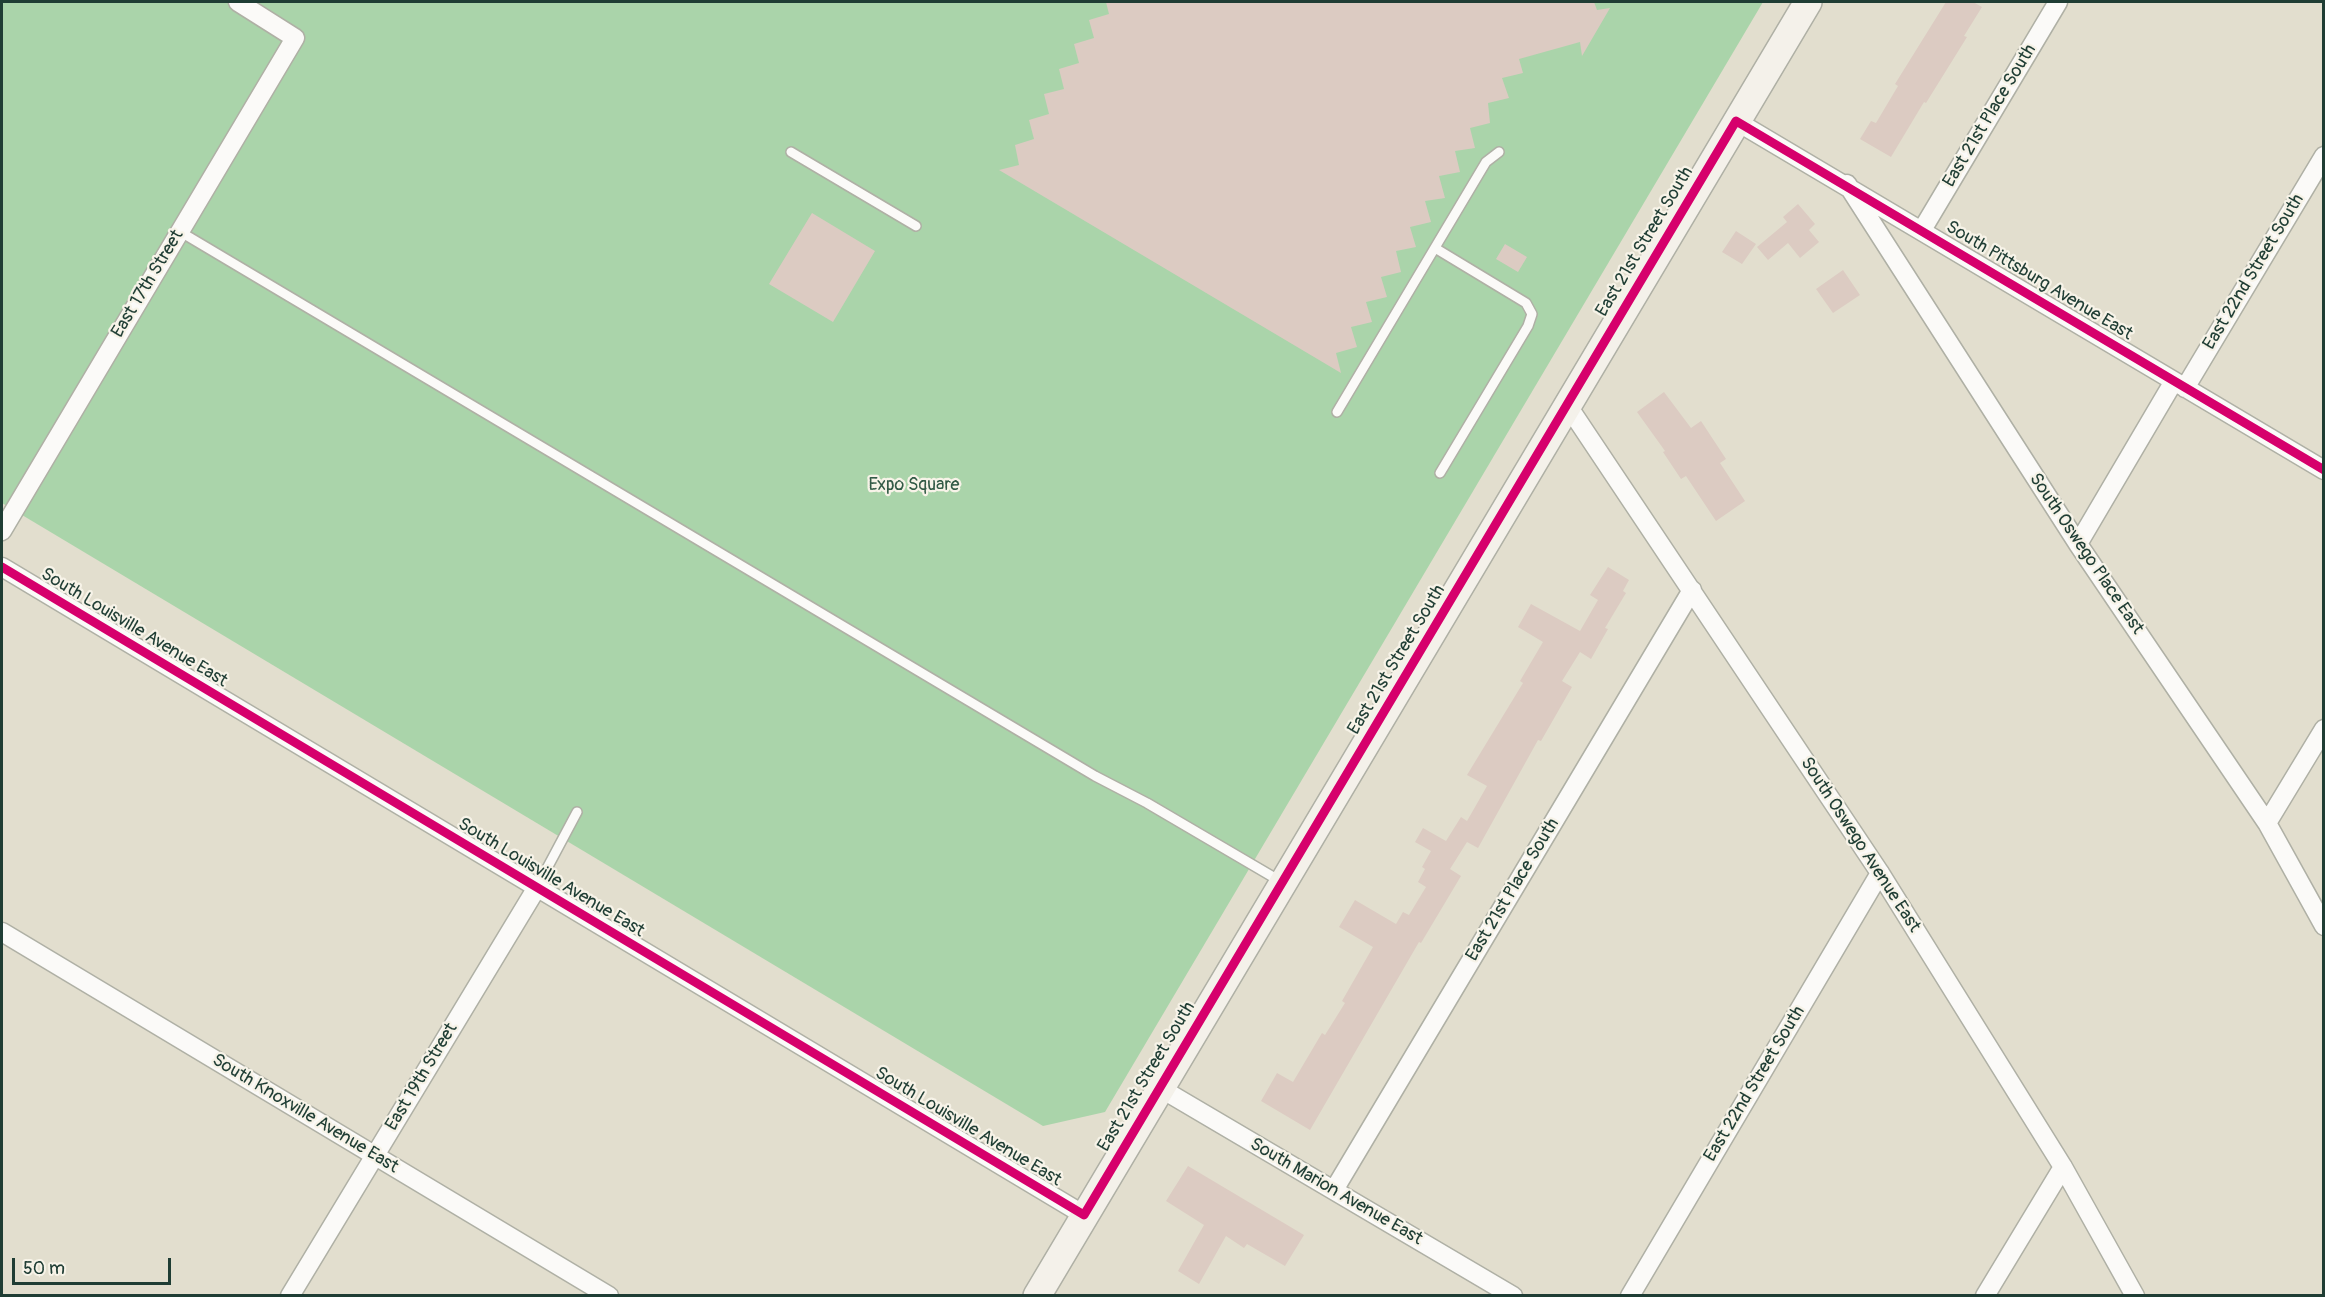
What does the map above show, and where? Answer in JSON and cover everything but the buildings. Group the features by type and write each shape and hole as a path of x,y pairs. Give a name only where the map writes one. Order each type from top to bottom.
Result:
{"main road":[{"name":"East 21st Street South","path":"1037,1296 1808,2"}],"street":[{"name":"East 17th Street","path":"2,531 295,38 238,2"},
{"name":"East 21st Place South","path":"1922,230 2058,2"},
{"name":"South Pittsburg Avenue East","path":"1736,121 1846,184 2324,470"},
{"name":"East 22nd Street South","path":"2078,544 2324,156"},
{"name":"South Oswego Place East","path":"1846,184 2078,544 2267,823 2324,926"},
{"name":"South Oswego Avenue East","path":"1568,406 1880,873 2063,1167 2135,1296"},
{"name":"South Louisville Avenue East","path":"2,567 536,889 1084,1215"},
{"name":"East 21st Place South","path":"1334,1190 1692,590"},
{"path":"2267,823 2324,729"},
{"name":"East 22nd Street South","path":"1630,1296 1880,873"},
{"name":"East 19th Street","path":"290,1296 536,889"},
{"name":"South Knoxville Avenue East","path":"2,932 609,1296"},
{"name":"South Marion Avenue East","path":"1160,1088 1513,1296"},
{"path":"1985,1296 2063,1167"}],"lane":[{"path":"791,152 916,226"},
{"path":"1337,412 1486,162 1499,152"},
{"path":"179,231 1085,770 1283,883"},
{"path":"1435,248 1526,303 1532,314 1528,326 1440,473"},
{"path":"536,889 577,812"}],"green space":[{"name":"Expo Square","path":"2,2 1763,2 1105,1112 1043,1126 2,503"}],"cycle path":[{"path":"2,567 1084,1215 1736,121 2324,470"}]}
